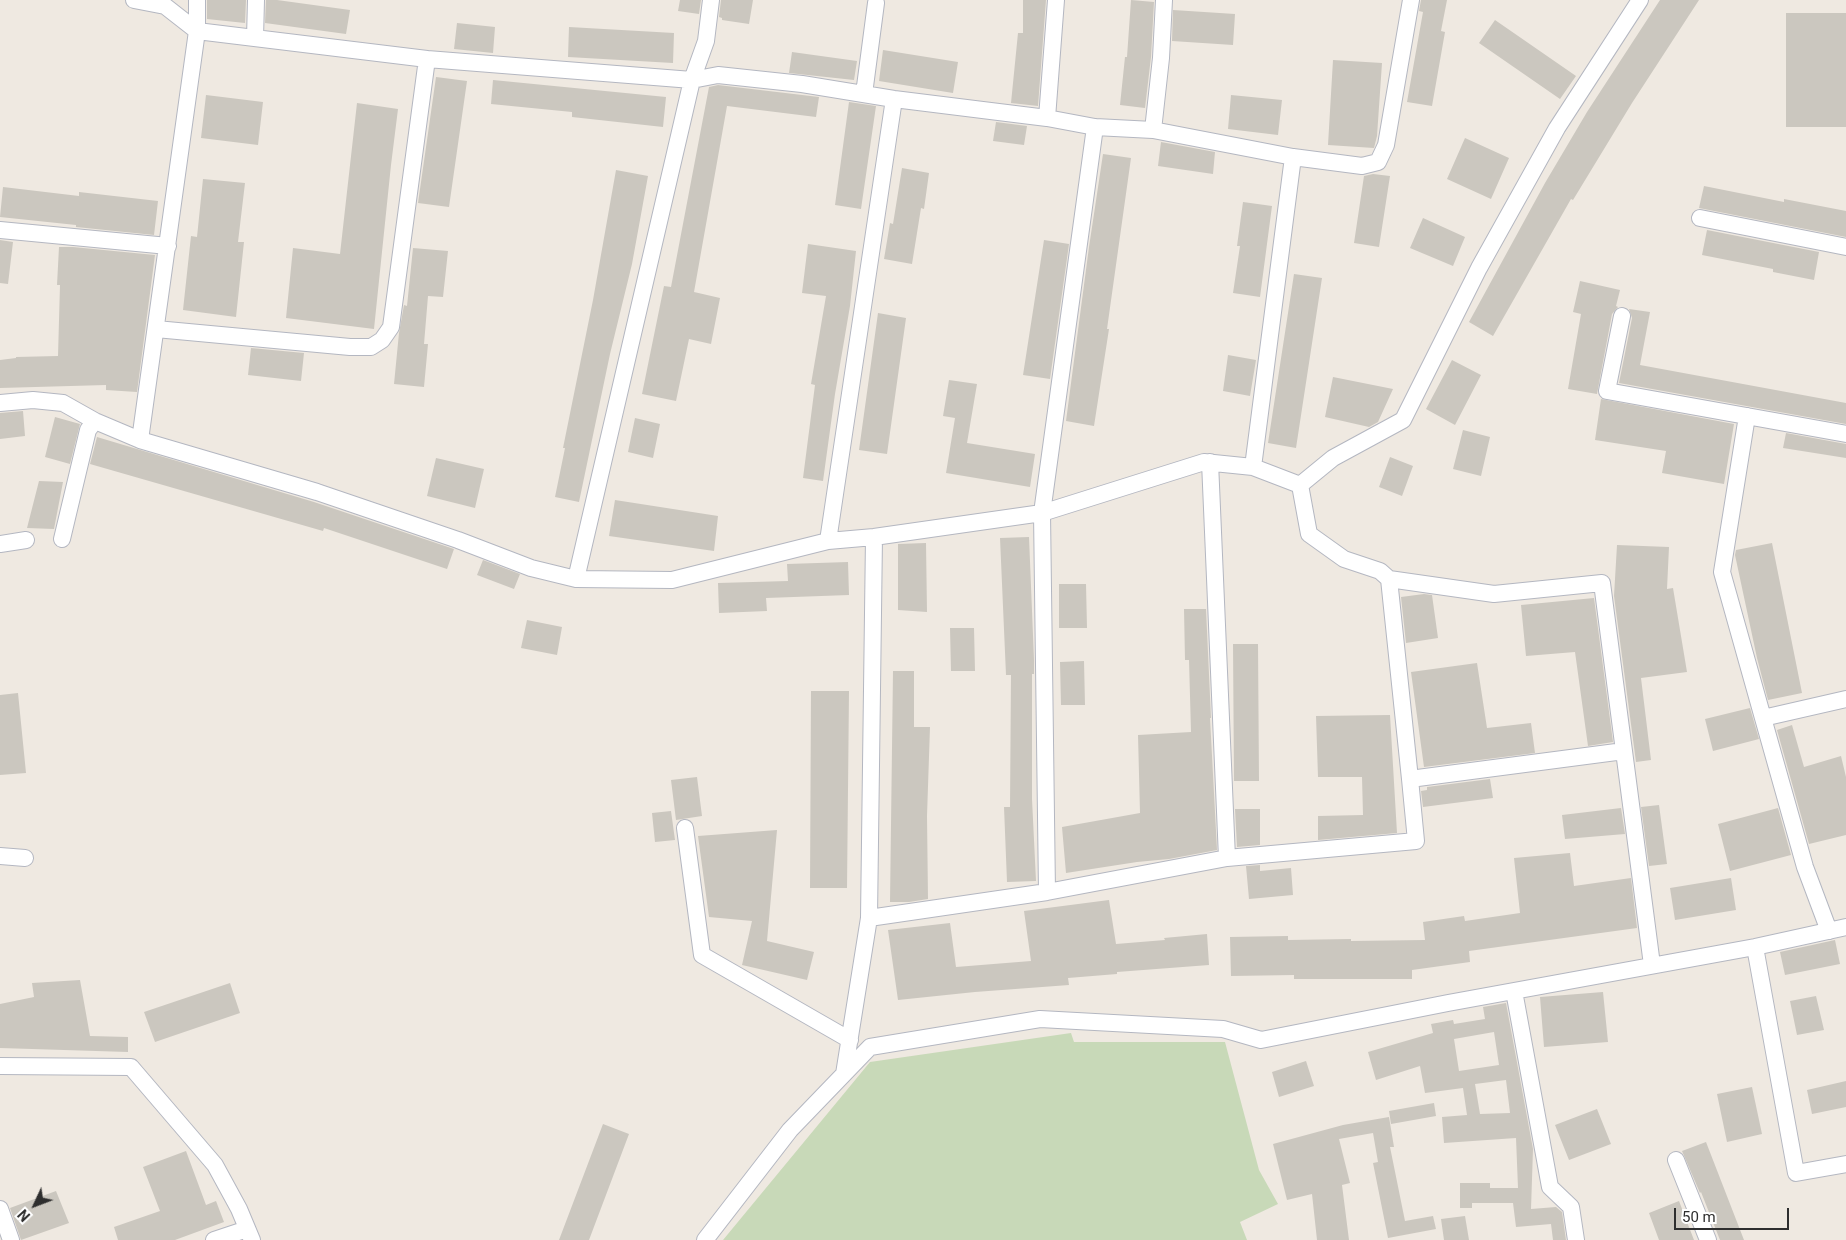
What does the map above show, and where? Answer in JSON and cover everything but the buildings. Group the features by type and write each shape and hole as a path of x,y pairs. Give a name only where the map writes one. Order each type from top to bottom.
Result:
{"street":[{"path":"134,0 165,6 197,31 427,59 692,80 718,75 802,84 894,99 1047,118 1095,127 1153,130 1293,157 1362,166 1378,162 1386,145 1411,0"},
{"path":"140,440 197,31 197,0"},
{"path":"255,38 256,0"},
{"path":"576,579 692,80 706,41 711,0"},
{"path":"1047,118 1056,0"},
{"path":"1153,130 1161,58 1164,0"},
{"path":"1300,485 1333,458 1403,420 1479,268 1557,128 1640,0"},
{"path":"864,94 876,4"},
{"path":"156,328 350,347 371,347 382,340 391,327 427,59"},
{"path":"828,540 894,99"},
{"path":"1047,892 1042,513 1095,127"},
{"path":"1254,467 1293,157"},
{"path":"1700,218 1846,247"},
{"path":"0,230 168,246"},
{"path":"1622,316 1607,391 1846,434"},
{"path":"0,404 33,400 63,403 95,421 140,440 317,492 458,540 531,568 576,579 672,580 828,540 874,537 1042,513 1204,462 1254,467 1300,485"},
{"path":"1747,416 1722,572 1805,867 1829,931"},
{"path":"62,539 88,430 95,421"},
{"path":"1210,462 1227,858"},
{"path":"1300,485 1309,534 1344,558 1380,571 1389,579 1494,594 1602,583 1652,965"},
{"path":"844,1074 869,918 874,537"},
{"path":"0,544 26,540"},
{"path":"869,918 1047,892 1227,858 1416,841 1389,579"},
{"path":"1762,718 1846,699"},
{"path":"1410,779 1624,751"},
{"path":"685,828 702,955 850,1040"},
{"path":"0,856 25,858"},
{"path":"705,1240 790,1130 870,1047 1040,1019 1224,1029 1261,1040 1755,947 1846,927"},
{"path":"1755,947 1796,1173 1846,1164"},
{"path":"1514,991 1550,1187 1571,1207 1576,1240"},
{"path":"0,1066 131,1067 215,1164 250,1234 214,1240"},
{"path":"1676,1160 1706,1239"},
{"path":"0,1210 12,1240"}],"green space":[{"path":"1071,1033 1074,1042 1225,1042 1259,1170 1278,1204 1240,1222 1247,1240 723,1240 870,1062"}]}
